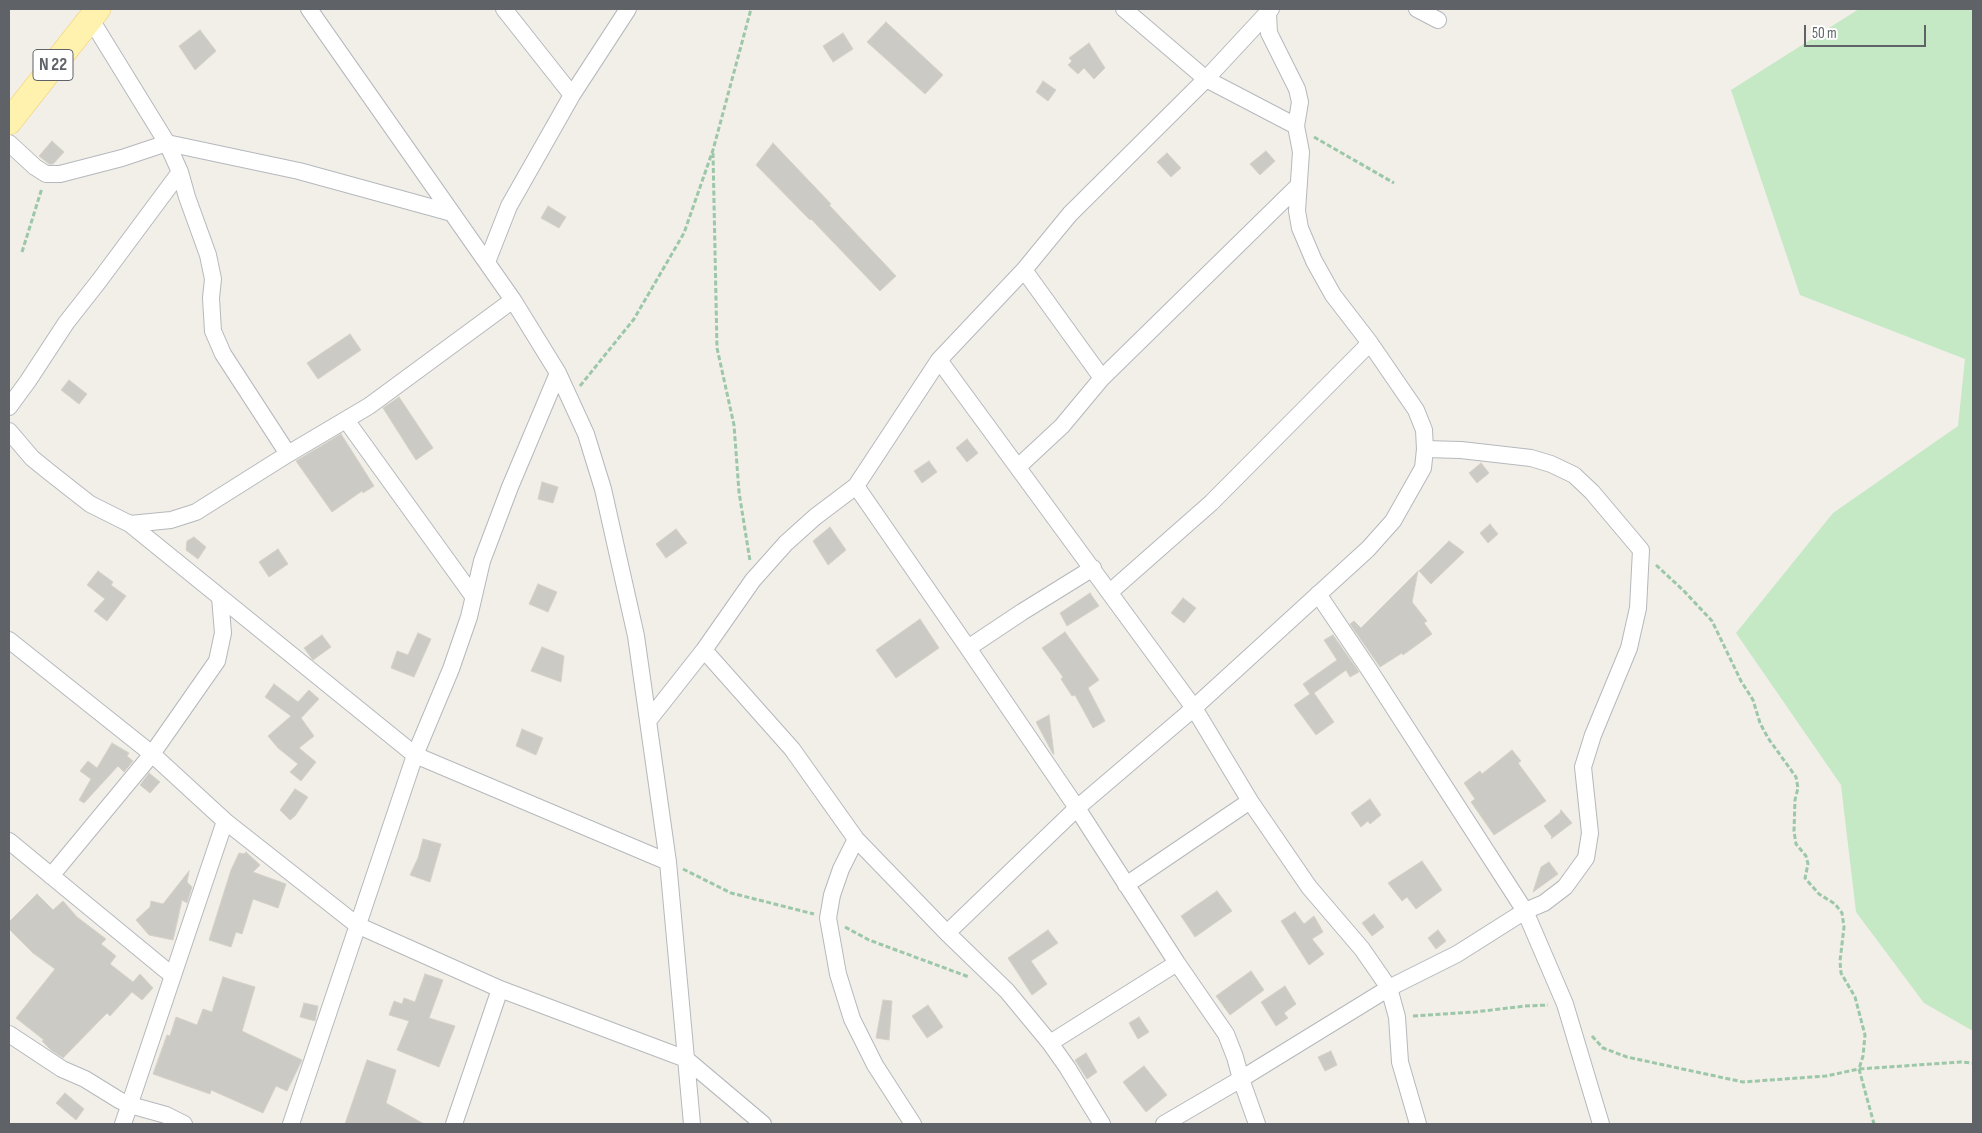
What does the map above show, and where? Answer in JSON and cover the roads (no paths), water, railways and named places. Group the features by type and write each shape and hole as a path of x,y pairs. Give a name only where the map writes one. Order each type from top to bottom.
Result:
{"main road":[{"name":"N 22","path":"9,122 94,14"}],"street":[{"path":"504,9 572,94"},
{"path":"486,262 509,206 572,94 628,9"},
{"path":"1124,9 1206,79 1296,126"},
{"path":"1417,9 1438,20"},
{"path":"314,11 513,300 558,373 586,434 603,489 636,636 668,862 692,1124"},
{"path":"648,721 704,650 753,580 786,543 815,517 856,486 940,360 1024,270 1070,214 1206,79 1270,11"},
{"path":"946,933 1077,808 1194,708 1368,549 1393,521 1423,468 1424,430 1416,410 1370,343 1333,295 1314,261 1300,228 1297,211 1300,152 1296,126 1300,102 1297,89 1269,32 1270,11"},
{"path":"94,14 167,144 180,172 208,255 213,279 211,298 213,331 223,354 288,454"},
{"path":"9,143 35,167 46,174 60,174 167,144 299,171 452,213"},
{"path":"9,406 28,381 66,323 180,172"},
{"path":"1019,466 1062,426 1102,378 1299,185"},
{"path":"1024,270 1102,378"},
{"path":"130,524 171,520 196,512 390,391 513,300"},
{"path":"1110,592 1212,503 1370,343"},
{"path":"940,360 1194,708 1250,801 1309,887 1362,949 1389,988 1397,1017 1400,1062 1418,1124"},
{"path":"291,1124 415,755 451,669 469,617 482,561 558,373"},
{"path":"346,420 473,596"},
{"path":"9,431 32,458 90,504 130,524 415,755 668,862"},
{"path":"1164,1124 1241,1080 1389,988 1463,951 1525,911 1544,903 1565,887 1586,858 1590,833 1583,767 1593,735 1630,648 1638,608 1641,550 1592,492 1574,475 1551,464 1531,458 1425,448"},
{"path":"856,486 1077,808 1177,963 1226,1034 1257,1124"},
{"path":"968,648 1093,568"},
{"path":"1318,594 1482,841 1497,869 1525,911 1565,1004 1600,1124"},
{"path":"51,876 152,754 217,661 223,633 220,598"},
{"path":"9,640 152,754 225,820 357,925 500,989 686,1059 763,1124"},
{"path":"704,650 792,749 856,839 946,933 1007,991 1050,1043 1102,1124"},
{"path":"1126,885 1250,801"},
{"path":"123,1124 225,820"},
{"path":"856,839 840,869 832,895 828,918 838,974 852,1019 875,1065 913,1124"},
{"path":"12,849 51,876 173,976"},
{"path":"1050,1043 1177,963"},
{"path":"454,1124 500,989"},
{"path":"9,1034 62,1069 85,1079 130,1105 166,1114 184,1124"}]}
